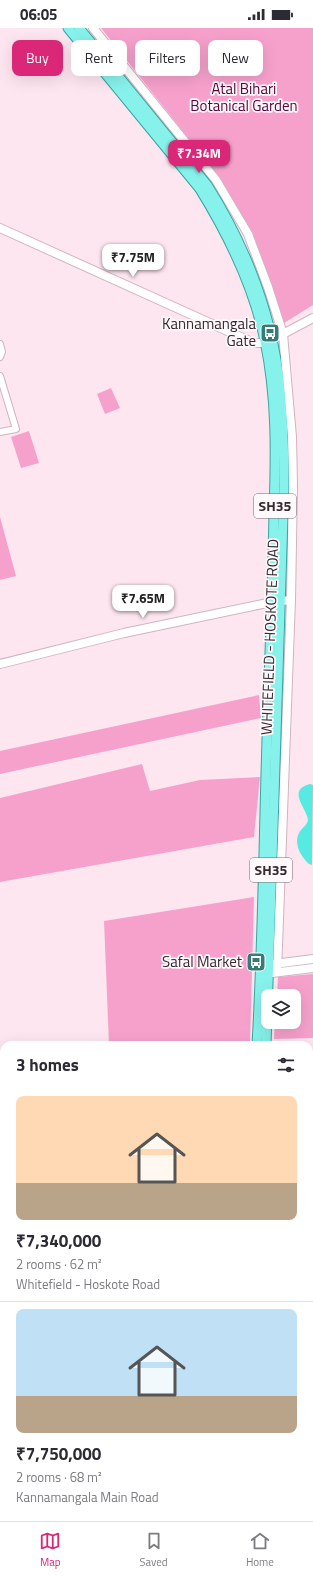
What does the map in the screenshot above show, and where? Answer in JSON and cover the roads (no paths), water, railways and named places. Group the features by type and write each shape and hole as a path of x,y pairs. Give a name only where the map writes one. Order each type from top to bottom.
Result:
{"main road":[{"name":"WHITEFIELD - HOSKOTE ROAD","path":"68,28 200,189 218,218 242,268 269,341"},
{"name":"WHITEFIELD - HOSKOTE ROAD","path":"79,28 207,185 224,213 249,264 269,341 276,436 276,602 262,881 269,969 266,1041"},
{"name":"WHITEFIELD - HOSKOTE ROAD","path":"258,1041 269,969"}],"street":[{"path":"93,28 216,180 248,234 268,287 283,334 292,437 291,600 269,969"},
{"path":"0,228 235,336 254,343 269,341 313,318"},
{"path":"0,344 2,352 0,357"},
{"path":"0,376 16,429 0,432"},
{"path":"0,664 124,633 291,600"},
{"path":"269,969 313,959"},
{"path":"269,969 313,968"}],"place":[{"name":"Kannamangala Gate","path":"270,333"},
{"name":"Safal Market","path":"256,962"}],"park label":[{"name":"Atal Bihari Botanical Garden","path":"244,98"}]}
